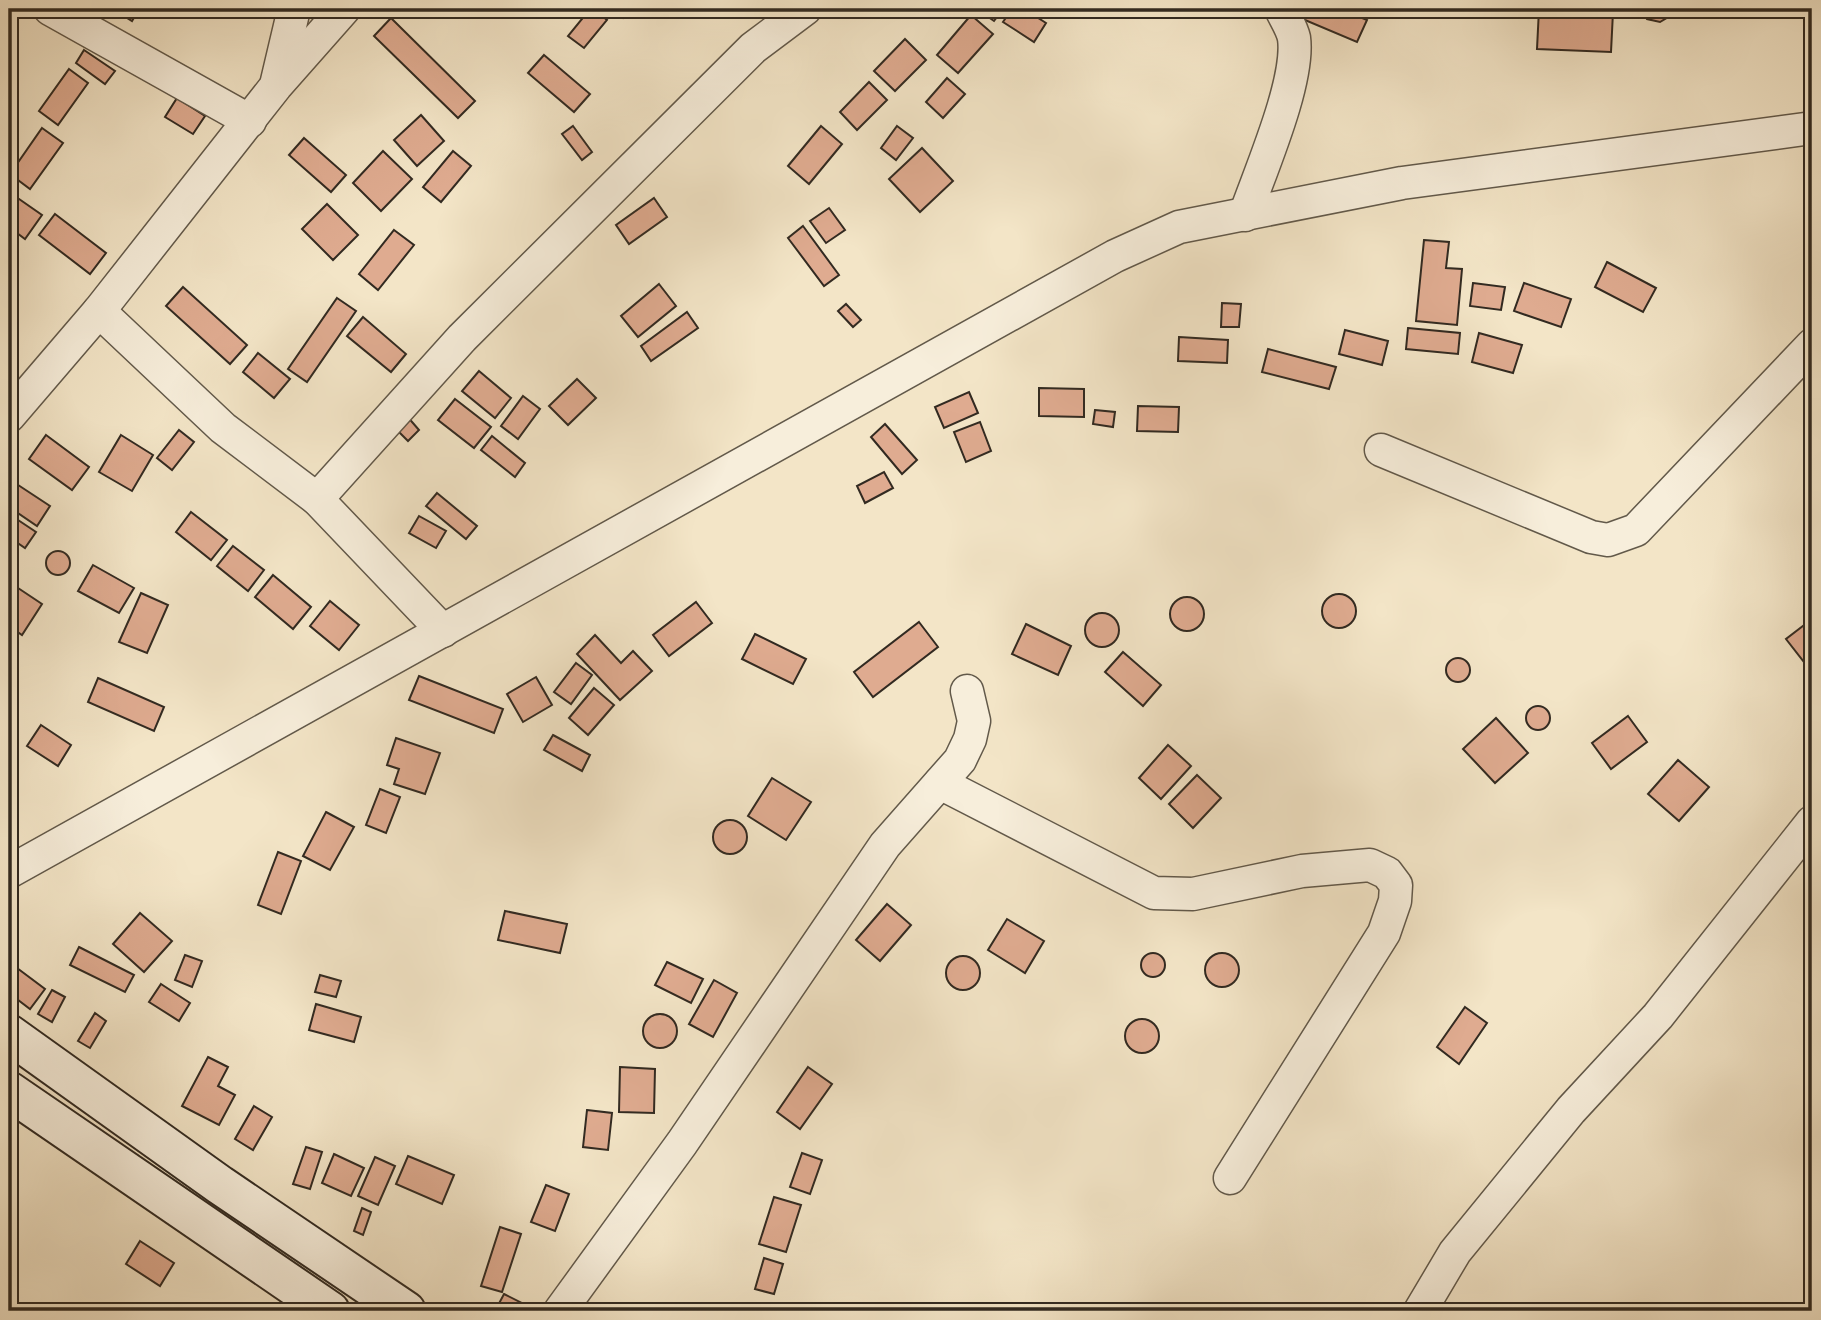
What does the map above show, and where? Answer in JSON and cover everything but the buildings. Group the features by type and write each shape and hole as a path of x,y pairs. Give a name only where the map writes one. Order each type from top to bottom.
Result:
{"main road":[{"path":"9,1034 220,1185 406,1311"},
{"path":"9,1091 330,1311"}],"street":[{"path":"50,9 250,121"},
{"path":"276,86 294,9"},
{"path":"13,404 99,311 276,86 344,9"},
{"path":"317,499 462,338 753,48 805,9"},
{"path":"1245,215 1295,64 1293,36 1281,9"},
{"path":"9,873 1115,257 1180,227 1402,183 1812,128"},
{"path":"99,311 223,428 317,499 443,631"},
{"path":"1381,450 1591,537 1608,540 1636,530 1812,345"},
{"path":"560,1311 682,1143 886,845 960,760 970,739 974,721 967,691"},
{"path":"940,783 1154,893 1193,894 1302,871 1370,865 1387,873 1396,885 1395,901 1384,933 1230,1178"},
{"path":"1420,1311 1455,1252 1571,1110 1658,1016 1812,822"}]}
